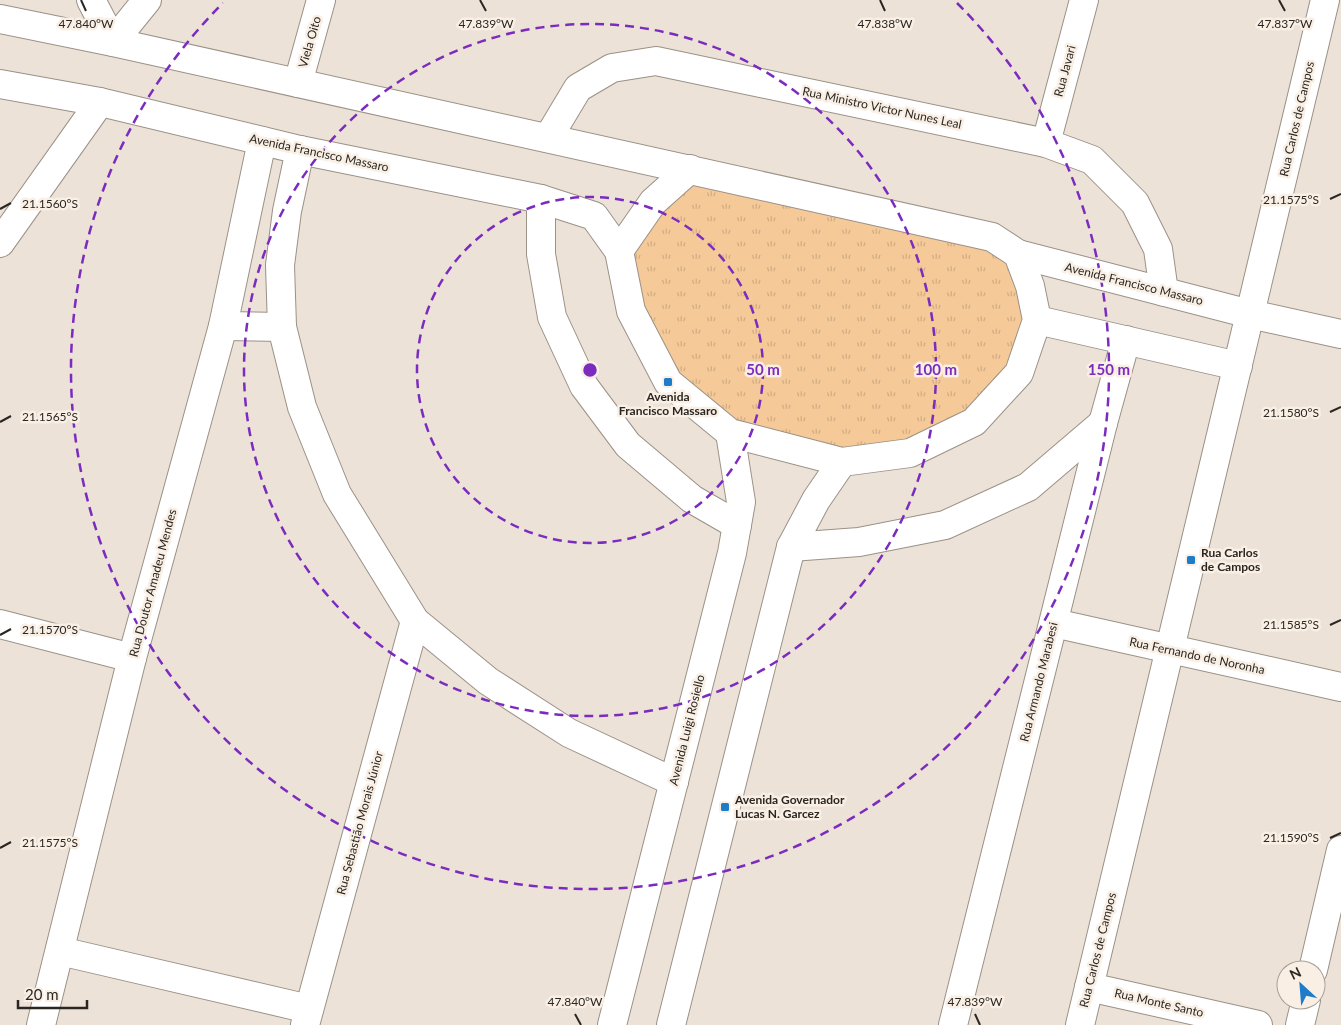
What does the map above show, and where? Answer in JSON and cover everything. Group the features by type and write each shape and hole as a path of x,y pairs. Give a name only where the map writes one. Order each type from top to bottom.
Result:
{"street":[{"path":"91,0 113,42 147,0"},
{"name":"Viela Oito","path":"298,83 321,0"},
{"name":"Rua Javari","path":"1046,143 1084,0"},
{"name":"Rua Carlos de Campos","path":"1080,1025 1325,0"},
{"name":"Avenida Francisco Massaro","path":"0,19 113,42 992,237 1018,254 1250,314 1341,334"},
{"name":"Rua Ministro Victor Nunes Leal","path":"548,138 578,88 612,68 656,61 1046,143 1092,160 1135,202 1158,249 1164,292"},
{"name":"Avenida Francisco Massaro","path":"0,84 100,102 300,150 541,199 594,216 619,251 631,311 668,382 730,433 842,462 910,453 974,422 1019,373 1037,320"},
{"path":"0,243 100,102"},
{"name":"Rua Doutor Amadeu Mendes","path":"41,1025 132,658 223,326 262,141"},
{"path":"300,150 286,211 280,265 282,327 302,407 337,494 415,621 488,681 569,733 674,782"},
{"path":"619,251 653,202 690,170"},
{"path":"541,199 541,254 552,317 584,386 628,445 692,499 736,525"},
{"path":"1018,254 1030,286 1037,320 1238,366"},
{"path":"223,326 282,327"},
{"name":"Rua Armando Marabesi","path":"952,1025 1103,423 1126,340"},
{"path":"791,547 859,542 945,525 1028,487 1103,423"},
{"name":"Avenida Luigi Rosiello","path":"612,1025 732,553 741,502 730,433"},
{"path":"671,1025 791,547 816,500 842,462"},
{"name":"Rua Sebastião Morais Júnior","path":"307,1017 415,621"},
{"path":"0,624 132,658"},
{"name":"Rua Fernando de Noronha","path":"1054,624 1341,687"},
{"path":"1315,960 1341,850"},
{"path":"60,951 307,1017"},
{"name":"Rua Monte Santo","path":"1089,987 1258,1025"},
{"path":"1300,1025 1304,1010"}],"green space":[{"path":"694,179 986,244 1007,260 1020,290 1024,319 1005,368 965,411 905,441 844,451 734,422 677,375 640,307 629,253 659,208"}],"place":[{"name":"Avenida Francisco Massaro","path":"668,382"},
{"name":"Rua Carlos de Campos","path":"1191,560"},
{"name":"Avenida Governador Lucas N. Garcez","path":"725,807"}]}
